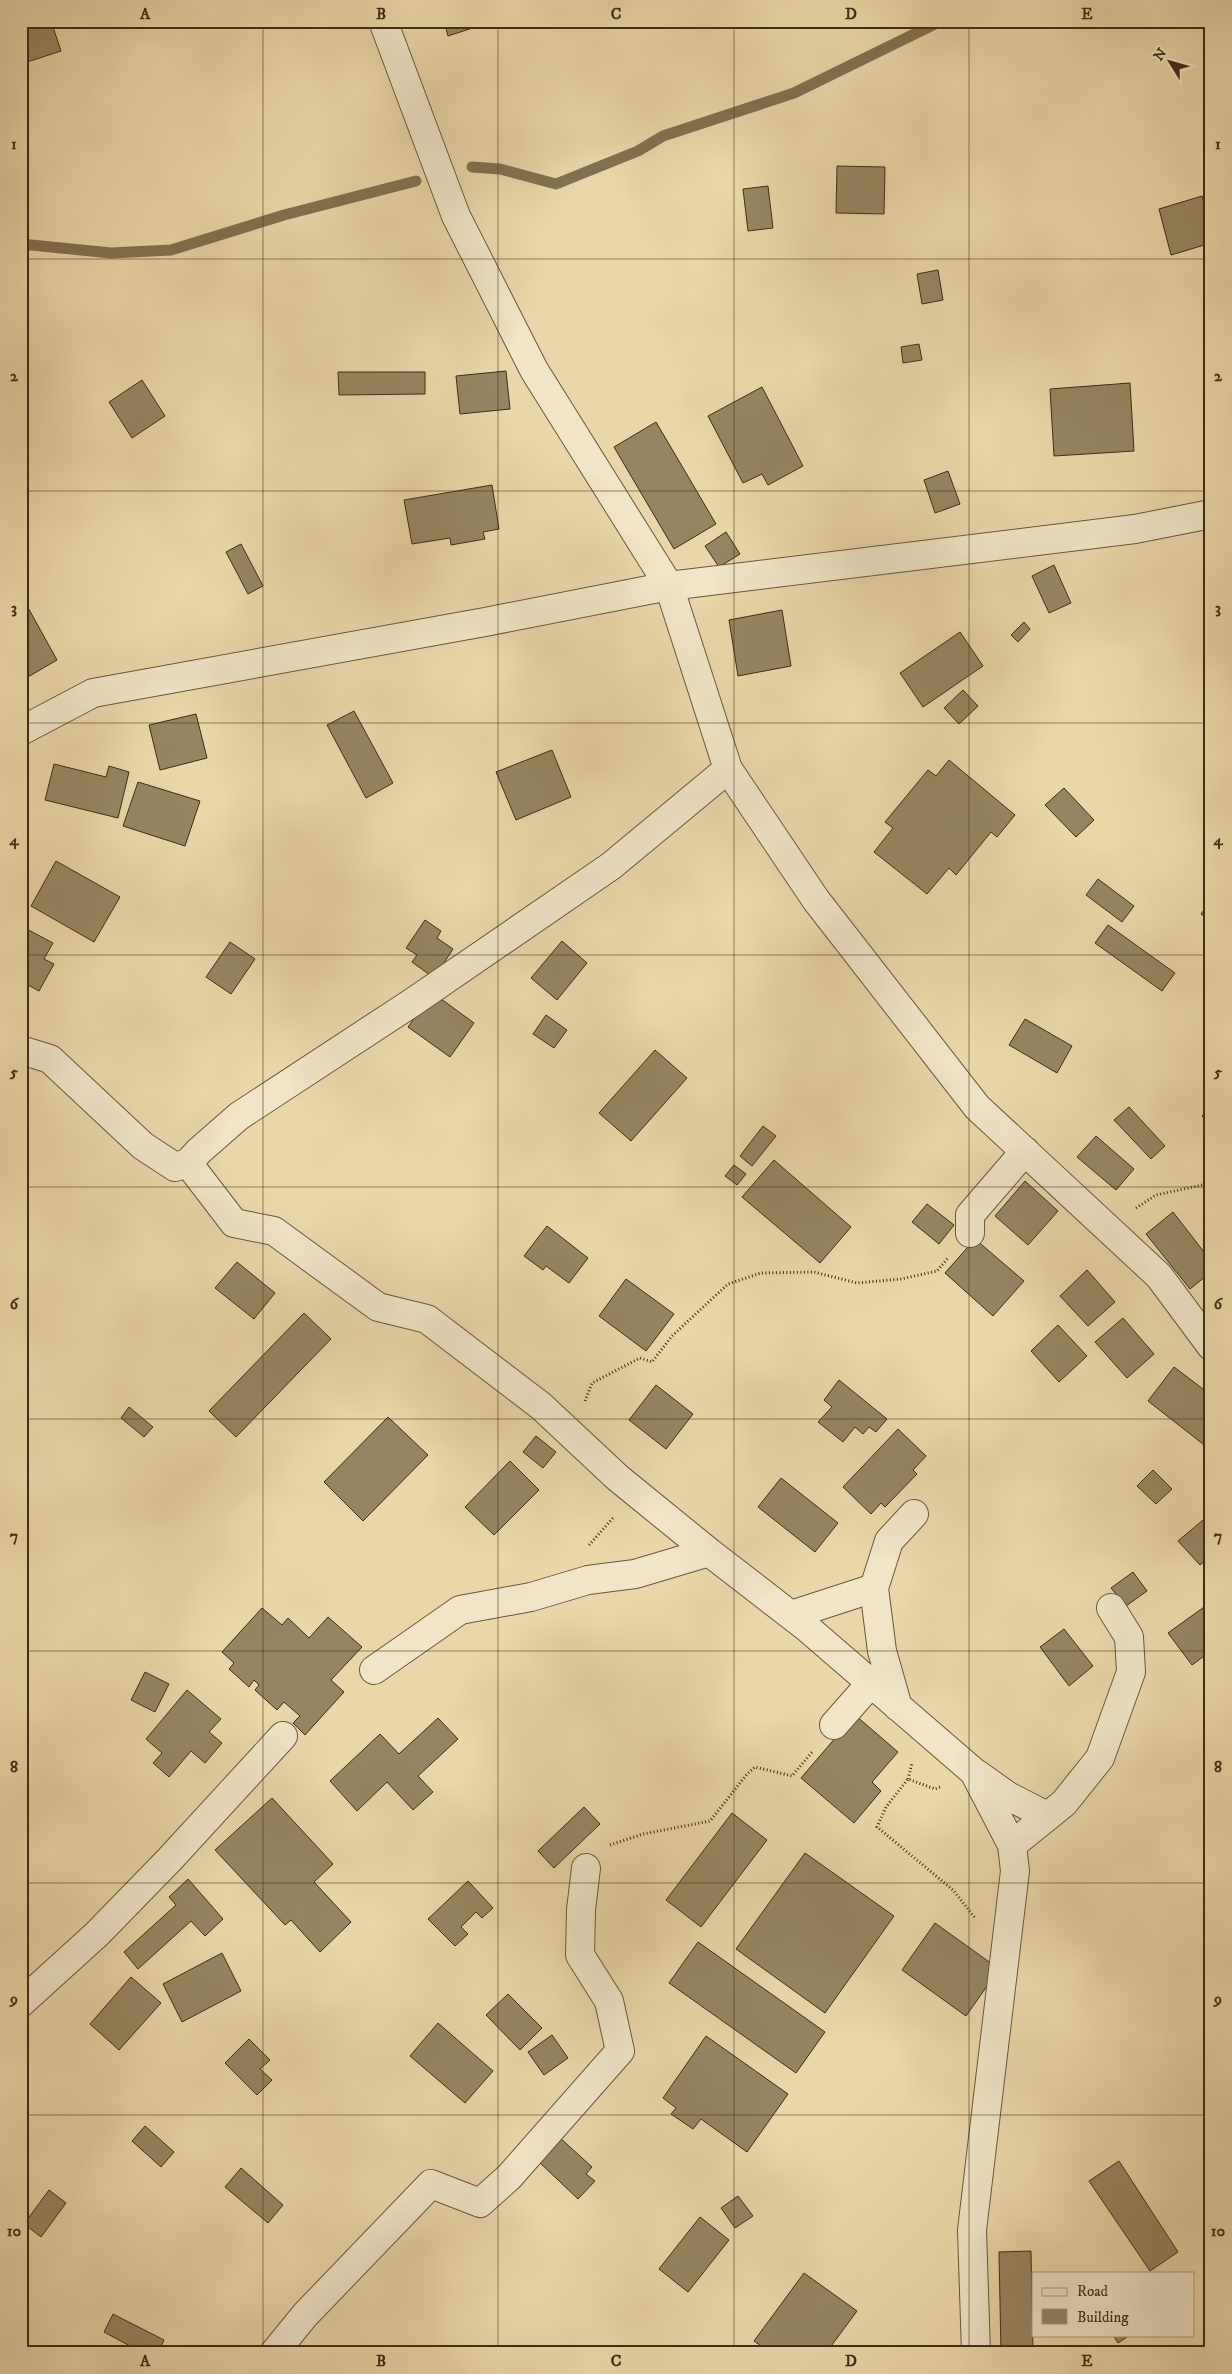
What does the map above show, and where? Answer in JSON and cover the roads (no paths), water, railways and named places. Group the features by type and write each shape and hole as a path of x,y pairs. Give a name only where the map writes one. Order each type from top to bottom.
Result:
{"street":[{"path":"383,21 456,216 534,370 669,586 728,769 828,915 977,1107 1158,1276 1211,1346"},
{"path":"21,731 92,693 485,622 669,586 1136,530 1211,514"},
{"path":"21,1050 50,1059 143,1146 176,1166 188,1163 239,1116 413,1002 611,866 728,769"},
{"path":"970,1233 970,1215 1025,1151"},
{"path":"188,1163 234,1223 274,1231 378,1307 427,1318 541,1406 618,1478 709,1552 791,1615 968,1768 1008,1796 1047,1816"},
{"path":"898,1706 882,1651 874,1588 889,1541 914,1514"},
{"path":"374,1670 460,1610 531,1597 588,1580 635,1574 709,1552"},
{"path":"791,1615 874,1588"},
{"path":"1012,1845 1064,1803 1100,1758 1131,1672 1129,1637 1111,1608"},
{"path":"834,1725 871,1683"},
{"path":"21,2003 97,1934 170,1859 283,1736"},
{"path":"968,1768 974,1772 1012,1845 1015,1871 972,2230 976,2353"},
{"path":"274,2353 306,2315 431,2184 480,2203 509,2177 620,2051 609,2001 580,1955 581,1910 586,1868"}],"waterway":[{"path":"472,167 500,169 556,184 638,151 663,136 794,93 941,21"},
{"path":"21,244 111,253 171,250 284,215 416,181"}]}
